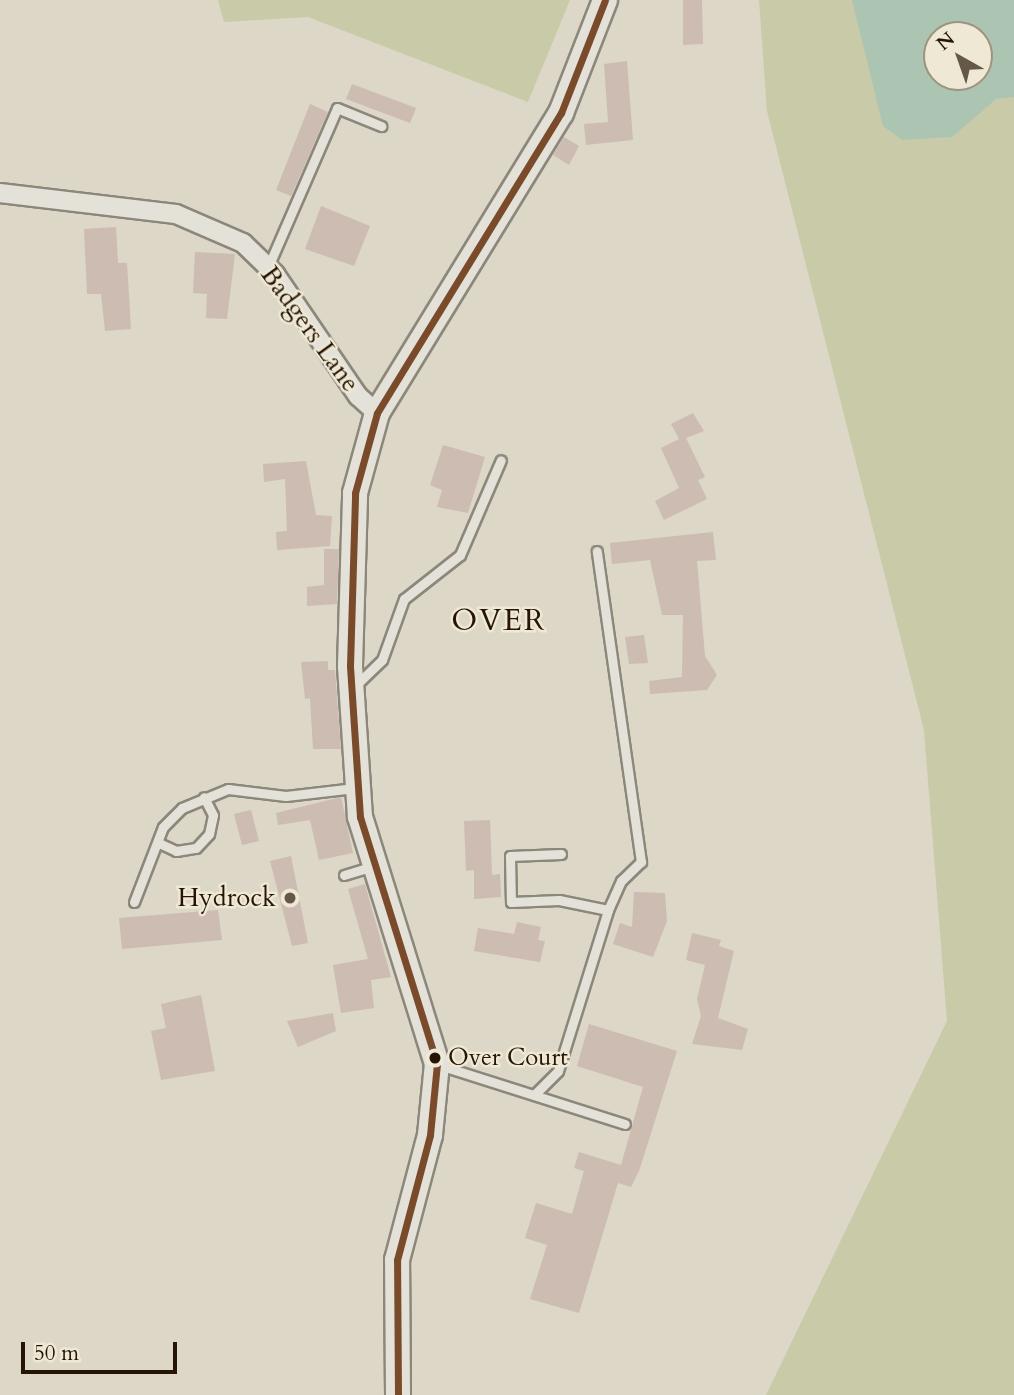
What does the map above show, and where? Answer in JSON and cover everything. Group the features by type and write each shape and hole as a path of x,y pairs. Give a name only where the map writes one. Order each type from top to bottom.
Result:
{"street":[{"path":"398,1395 397,1260 430,1135 437,1064 373,866 358,788 351,688 355,493 377,413 561,113 605,0"},
{"name":"Badgers Lane","path":"0,193 176,214 243,243 268,267 358,396 377,413"}],"lane":[{"path":"268,267 337,108 381,126"},
{"path":"351,688 382,660 404,599 460,555 501,460"},
{"path":"534,1095 563,1060 608,910 621,881 641,862 597,551"},
{"path":"134,902 163,827 204,797 228,789 286,796 358,788"},
{"path":"159,843 176,851 202,841 212,815 204,797"},
{"path":"561,854 510,856 511,902 559,900 608,910"},
{"path":"344,875 373,866"},
{"path":"437,1064 625,1124"}],"shaded area":[{"path":"218,0 570,0 528,102 308,17 224,22"},
{"path":"759,0 1014,0 1014,1395 766,1395 947,1021 924,730 767,111"},
{"path":"852,0 1014,0 1014,97 996,99 952,137 902,140 883,126"}],"building":[{"path":"683,0 702,0 703,44 683,45"},
{"path":"627,61 633,140 586,145 584,124 608,122 604,64"},
{"path":"352,84 416,108 410,123 346,99"},
{"path":"310,104 328,112 291,196 276,190"},
{"path":"564,137 579,146 569,165 553,155"},
{"path":"321,206 370,226 354,266 305,249"},
{"path":"116,227 118,263 127,263 131,329 105,331 101,294 87,294 84,229"},
{"path":"195,252 235,254 227,319 206,318 207,294 193,293"},
{"path":"693,413 704,431 686,438 705,477 698,480 707,499 664,520 655,501 679,488 661,448 679,439 671,424"},
{"path":"443,445 485,457 468,513 437,507 442,490 430,485"},
{"path":"306,461 316,515 332,516 330,546 277,550 276,532 287,531 285,479 264,482 263,464"},
{"path":"713,532 716,560 697,561 705,656 717,675 707,690 650,694 649,681 682,677 683,615 662,615 650,560 612,564 610,543"},
{"path":"324,549 339,549 337,604 307,606 307,587 324,585"},
{"path":"644,635 648,663 629,664 625,637"},
{"path":"328,661 328,670 335,670 341,749 313,749 310,698 305,699 301,662"},
{"path":"341,797 353,853 319,860 310,820 278,825 276,813"},
{"path":"251,810 259,841 242,845 234,814"},
{"path":"490,820 492,875 500,874 501,897 474,899 474,870 466,871 464,821"},
{"name":"Hydrock","path":"291,856 308,943 292,946 270,861"},
{"path":"365,884 391,977 371,980 374,1008 341,1013 333,965 368,959 348,889"},
{"path":"634,892 665,893 667,921 653,957 613,944 620,923 632,927"},
{"path":"218,910 222,940 122,949 119,918"},
{"path":"517,922 541,927 538,940 545,941 540,962 474,951 478,928 514,934"},
{"path":"692,933 721,940 719,946 734,951 718,1018 748,1029 742,1050 692,1044 701,1016 697,999 705,965 686,960"},
{"path":"201,995 215,1071 161,1080 151,1031 166,1028 161,1004"},
{"path":"333,1013 336,1031 298,1047 287,1021"},
{"path":"589,1024 677,1051 639,1171 631,1187 618,1183 579,1313 530,1299 547,1245 525,1238 536,1203 572,1214 584,1171 574,1168 579,1152 621,1165 643,1087 577,1066"}],"transit line":[{"path":"398,1395 397,1260 430,1135 437,1064 360,817 350,666 355,493 377,413 561,113 605,0"}],"place":[{"name":"Hydrock","path":"290,898"},
{"name":"Over Court","path":"435,1058"}],"district":[{"name":"OVER","path":"499,621"}]}
